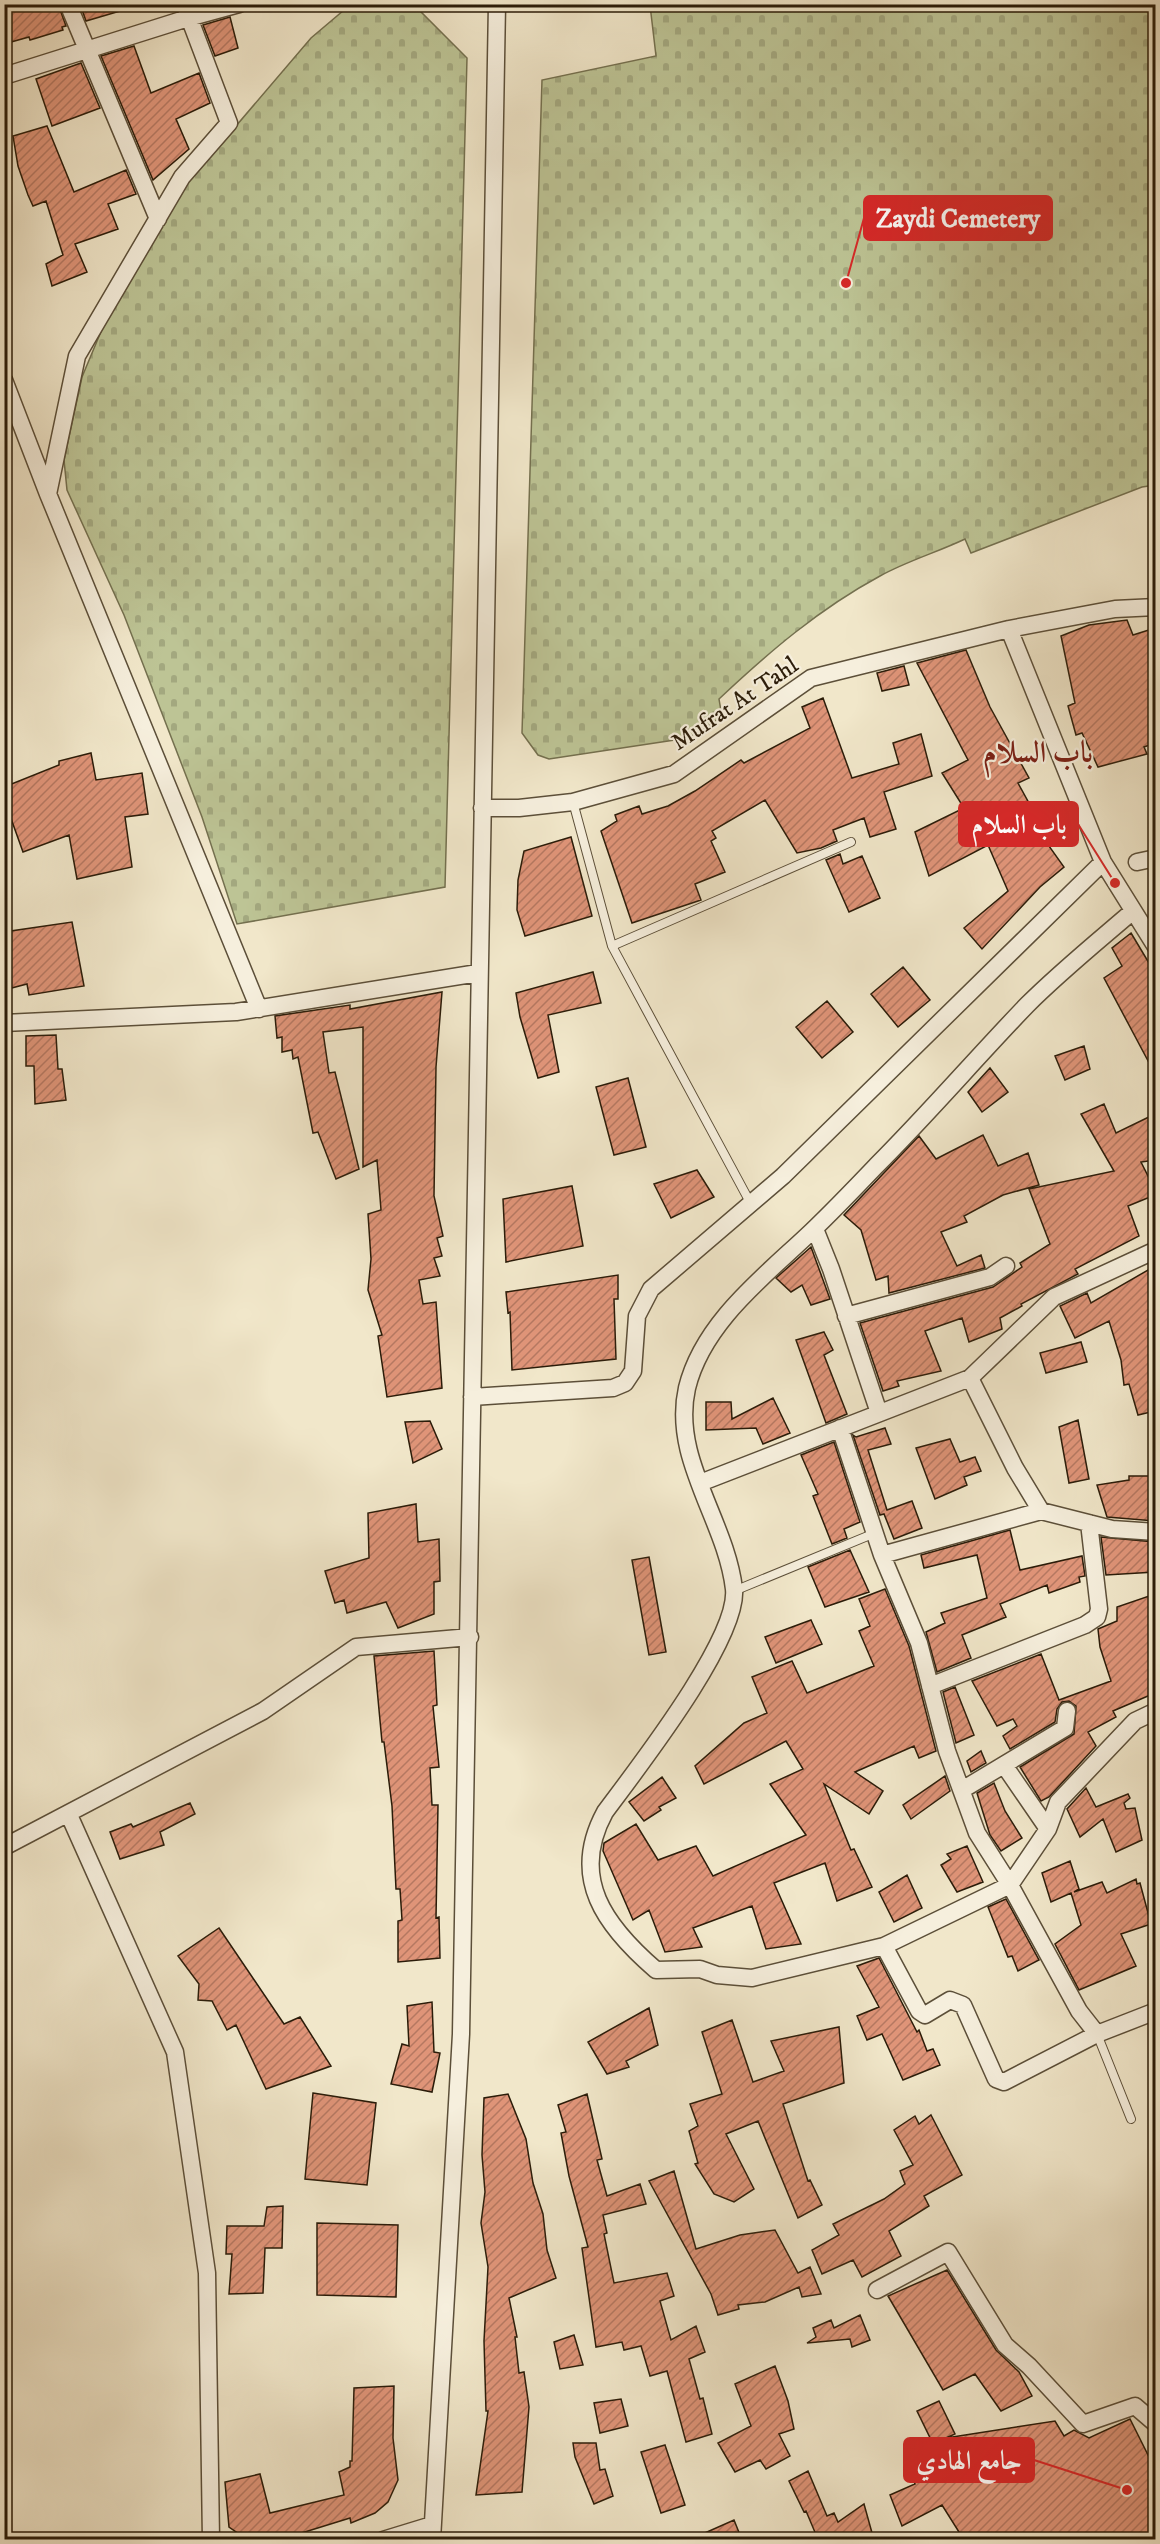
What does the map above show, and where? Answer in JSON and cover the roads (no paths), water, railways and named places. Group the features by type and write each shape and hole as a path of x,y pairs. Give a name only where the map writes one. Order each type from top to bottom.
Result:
{"street":[{"path":"68,4 158,219"},
{"path":"4,76 85,49 186,11 239,4"},
{"path":"383,2540 432,2532 461,2034 470,1637 478,973 498,4"},
{"path":"48,494 77,356 182,177 229,123 186,11"},
{"path":"4,381 259,1009"},
{"name":"Mufrat At Tahl","path":"483,808 519,808 573,802 674,774 811,678 1009,629 1115,609 1155,608"},
{"path":"1009,629 1103,862 1155,947"},
{"path":"1137,862 1155,858"},
{"path":"472,1397 613,1388 625,1383 633,1371 636,1316 651,1288 783,1176 1103,862"},
{"path":"1133,911 1027,1005 742,1300 714,1332 697,1358 687,1389 684,1420 689,1451 723,1545 734,1591 727,1621 699,1678 605,1812 594,1833 590,1864 597,1897 615,1928 656,1970 700,1969 717,1975 752,1978 884,1946 1010,1885 1048,1829 1058,1802 1135,1721 1155,1711"},
{"path":"4,1023 259,1009 478,973"},
{"path":"814,1228 879,1413"},
{"path":"700,1483 970,1378 1054,1298 1155,1250"},
{"path":"846,1316 990,1277 1006,1266"},
{"path":"970,1378 1014,1467 1041,1511"},
{"path":"840,1428 882,1555 919,1643 947,1751 977,1833 1010,1885 1079,2011 1098,2034"},
{"path":"882,1555 1041,1511 1112,1529 1155,1532"},
{"path":"930,1686 1085,1625 1097,1617 1099,1609 1089,1523"},
{"path":"4,1847 69,1815 263,1711 356,1647 470,1637"},
{"path":"962,1790 1065,1728 1067,1711"},
{"path":"1004,1765 1048,1829"},
{"path":"69,1815 175,2052 207,2273 211,2540"},
{"path":"884,1946 919,2012 925,2015 950,2000 963,2005 996,2079 1004,2082 1098,2034 1155,2011"},
{"path":"877,2290 948,2252 1005,2345 1029,2366 1083,2424 1135,2406 1155,2424"}],"lane":[{"path":"573,802 612,946 751,1204"},
{"path":"612,946 850,842"},
{"path":"734,1591 875,1533"},
{"path":"1098,2034 1131,2120"}],"place":[{"name":"Zaydi Cemetery","path":"846,283"},
{"name":"باب السلام","path":"1115,883"},
{"name":"جامع الهادي","path":"1127,2490"}],"district":[{"name":"باب السلام","path":"1038,753"}]}
